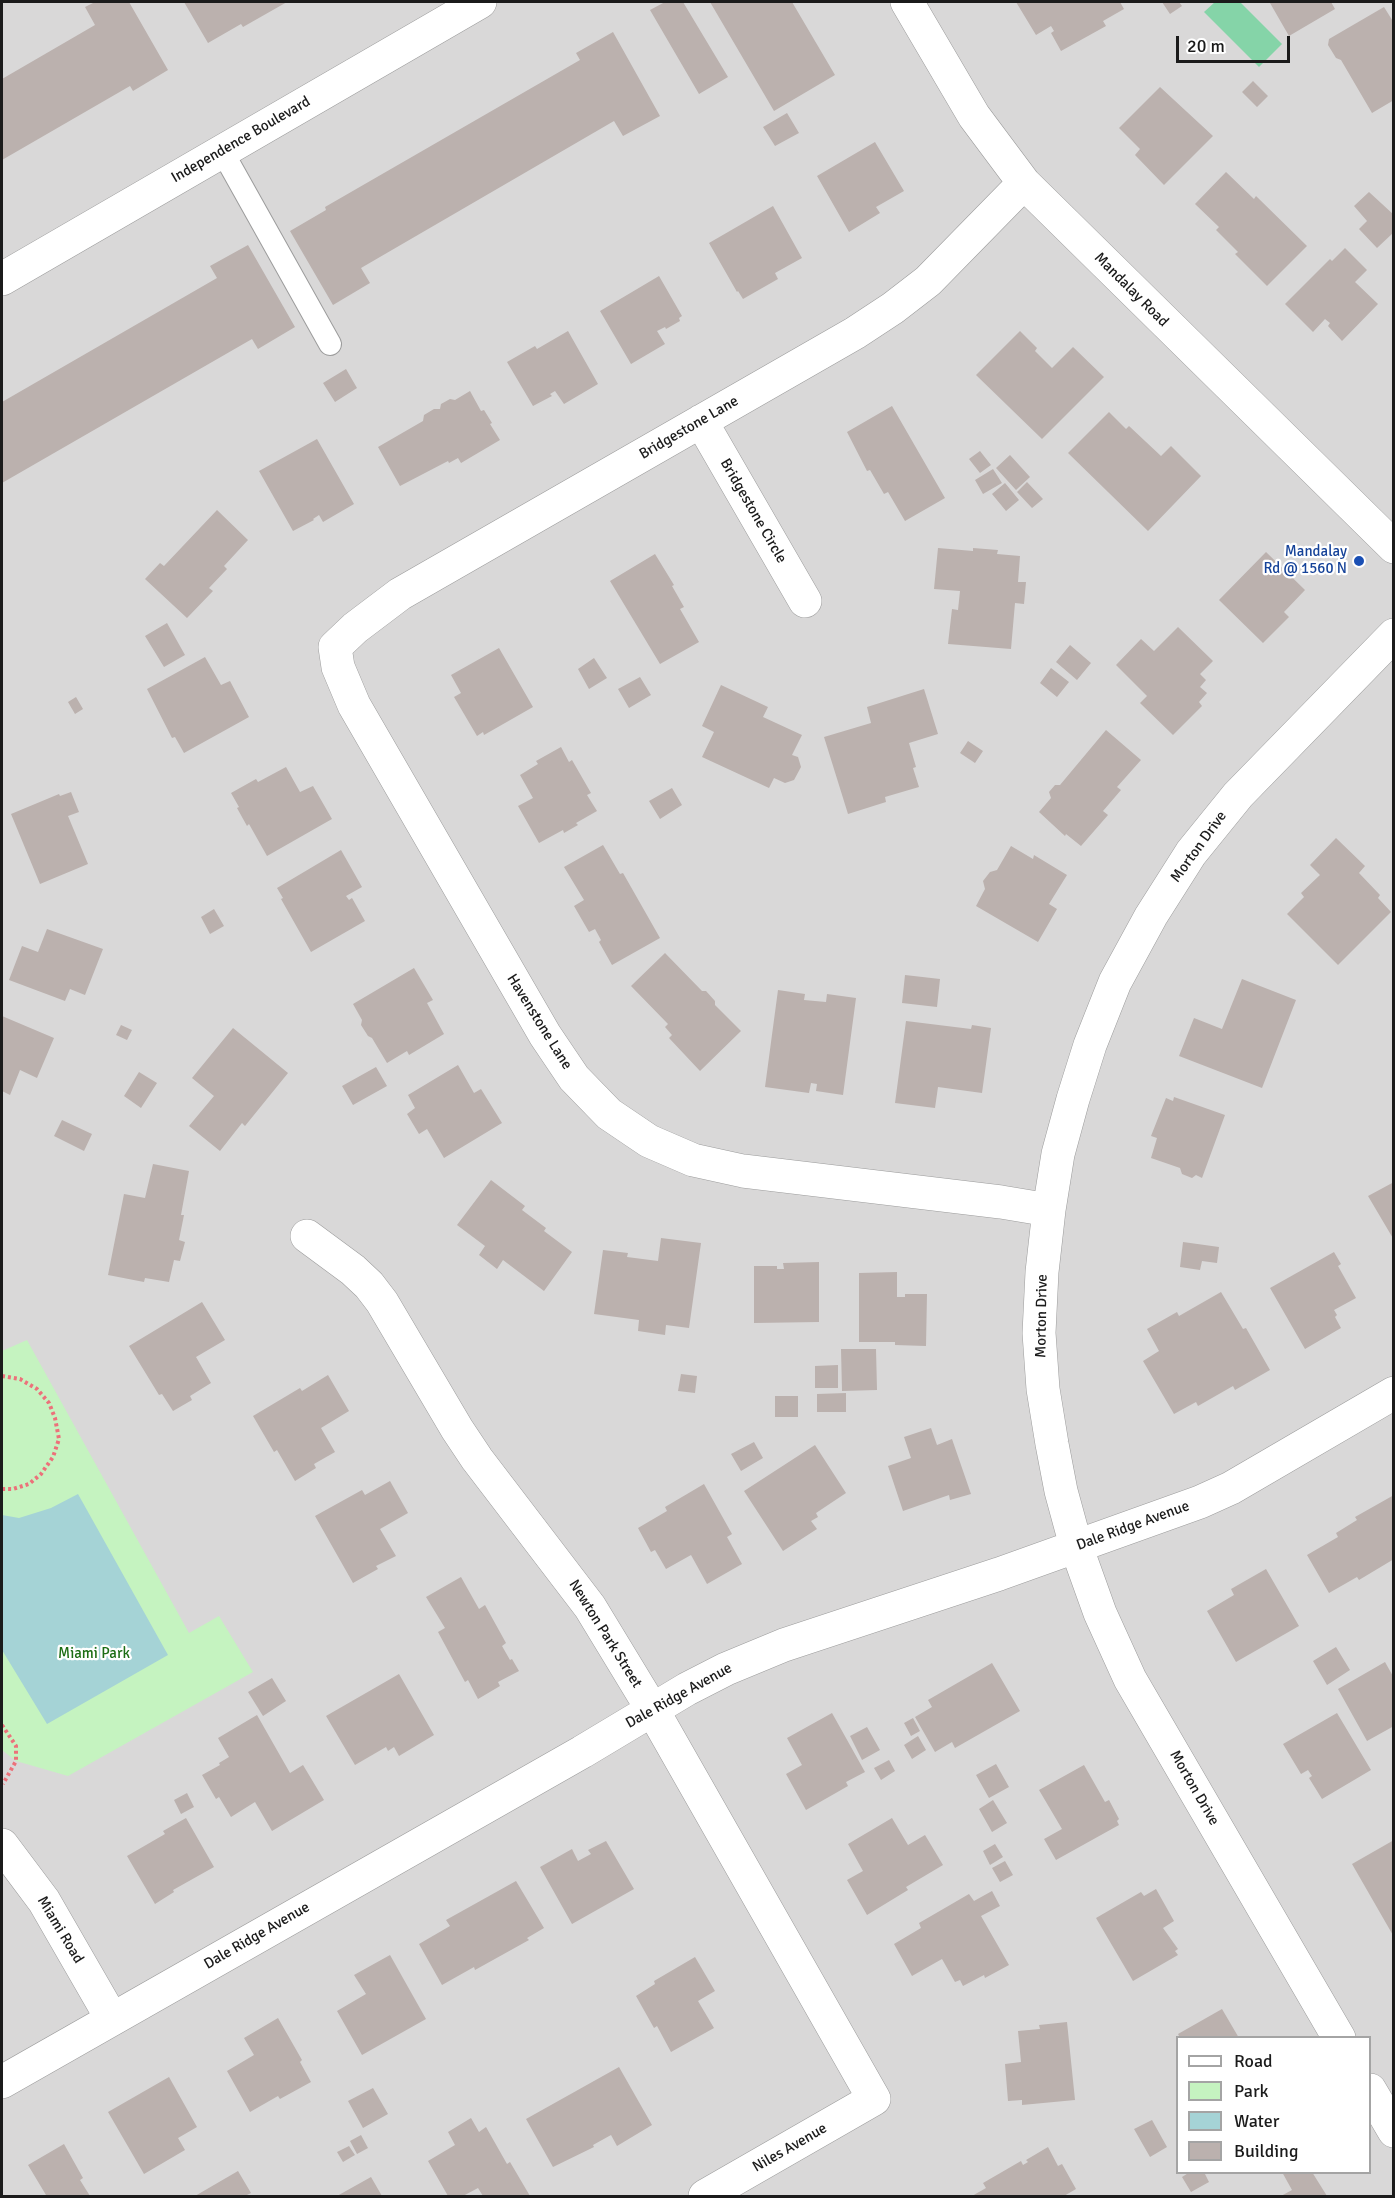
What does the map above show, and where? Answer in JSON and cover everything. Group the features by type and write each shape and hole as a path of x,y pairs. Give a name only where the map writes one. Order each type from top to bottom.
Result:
{"street":[{"name":"Independence Boulevard","path":"2,279 480,2"},
{"name":"Mandalay Road","path":"907,2 974,116 1024,183 1394,547"},
{"name":"Bridgestone Lane","path":"335,647 369,616 400,594 893,309 928,281 1024,183"},
{"name":"Bridgestone Circle","path":"701,421 806,601"},
{"name":"Morton Drive","path":"1338,2036 1130,1679 1100,1613 1076,1546 1061,1491 1043,1389 1040,1323 1042,1272 1048,1210 1058,1154 1090,1045 1115,982 1150,916 1191,853 1238,795 1394,635"},
{"name":"Havenstone Lane","path":"335,647 338,668 354,705 539,1025 574,1078 609,1114 649,1141 693,1160 743,1171 990,1200 1048,1210"},
{"name":"Newton Park Street","path":"307,1236 353,1270 382,1302 457,1429 498,1488 590,1607 652,1709 874,2099"},
{"name":"Dale Ridge Avenue","path":"2,2082 582,1752 652,1709 753,1656 1167,1515 1231,1488 1394,1393"},
{"name":"Miami Road","path":"2,1845 44,1901 112,2019"},
{"path":"1371,2092 1394,2131"},
{"name":"Niles Avenue","path":"705,2196 874,2099"}],"lane":[{"path":"222,151 330,344"}],"path":[{"path":"2,1376 20,1379 37,1389 49,1403 56,1418 59,1439 53,1457 41,1474 29,1484 13,1489 2,1489"},
{"path":"2,1725 16,1746 16,1761 3,1785"}],"shaded area":[{"path":"2,2 1393,2 1393,2196 2,2196"}],"green space":[{"path":"1215,2 1240,2 1282,44 1259,67 1204,12"},
{"name":"Miami Park","path":"27,1340 189,1633 219,1616 253,1672 68,1776 16,1761 2,1750 2,1351"}],"water":[{"path":"78,1494 168,1655 47,1724 2,1650 2,1515 19,1518 51,1508"}],"building":[{"path":"95,2 129,2 168,70 133,91 130,86 2,160 2,79 95,25 85,7"},
{"path":"184,2 287,2 243,27 241,24 208,43"},
{"path":"665,2 683,2 728,77 699,94 650,10"},
{"path":"710,2 792,2 835,75 774,111"},
{"path":"1016,2 1120,2 1124,9 1103,21 1106,26 1061,51 1051,33 1054,31 1051,26 1036,35"},
{"path":"1162,2 1179,2 1182,6 1170,14"},
{"path":"1331,2 1335,9 1289,36 1270,3"},
{"path":"1384,7 1394,23 1394,100 1372,113 1341,60 1336,58 1328,45 1329,39"},
{"path":"613,32 660,116 623,136 614,121 361,268 370,283 333,305 290,231 326,210 325,207 580,60 576,53"},
{"path":"1253,81 1268,96 1257,107 1242,92"},
{"path":"1160,87 1213,136 1164,185 1135,155 1140,149 1119,128"},
{"path":"787,113 799,133 775,146 763,127"},
{"path":"875,142 904,191 876,207 880,213 849,232 817,176"},
{"path":"1226,172 1254,199 1256,196 1307,246 1267,286 1235,254 1238,252 1216,230 1219,227 1195,204"},
{"path":"1369,192 1394,215 1394,232 1377,248 1359,229 1367,221 1354,206"},
{"path":"773,206 802,258 775,273 778,279 743,299 709,243"},
{"path":"248,245 295,327 258,349 252,339 2,483 2,402 217,278 210,266"},
{"path":"1345,248 1367,270 1355,282 1378,304 1342,341 1328,326 1330,323 1325,319 1313,332 1285,304 1330,259 1332,261"},
{"path":"659,276 682,316 679,318 680,321 657,331 665,344 631,364 600,311"},
{"path":"568,331 598,384 564,404 555,391 550,394 552,396 533,406 507,362 535,346 537,349"},
{"path":"1020,331 1052,368 1073,347 1104,377 1042,439 976,375"},
{"path":"346,369 357,388 335,402 323,383"},
{"path":"470,391 481,411 484,410 492,423 490,424 500,440 461,463 458,458 449,463 448,461 400,486 378,447 423,421 424,415 434,409 440,409 441,404 450,399 455,400"},
{"path":"892,406 945,498 905,521 888,492 884,494 870,470 867,471 847,432"},
{"path":"1109,412 1126,429 1129,426 1161,456 1171,446 1201,476 1148,531 1068,453"},
{"path":"317,439 354,504 323,522 319,515 293,531 259,471"},
{"path":"980,451 991,465 980,473 969,459"},
{"path":"1010,455 1030,477 1016,490 996,468"},
{"path":"993,469 1002,483 983,494 975,480"},
{"path":"1027,482 1043,499 1032,508 1017,492"},
{"path":"1005,483 1019,500 1006,511 992,494"},
{"path":"217,510 248,540 224,566 227,569 209,588 213,591 187,618 145,579 160,563 164,566"},
{"path":"938,548 973,551 973,548 998,550 997,554 1020,556 1018,582 1026,582 1024,604 1015,603 1011,649 948,644 952,609 958,610 960,591 934,589"},
{"path":"1266,552 1305,590 1284,612 1289,617 1263,643 1219,600"},
{"path":"655,554 674,585 672,586 684,607 680,609 699,642 660,664 610,581"},
{"path":"167,623 185,655 164,667 145,636"},
{"path":"1178,627 1213,661 1200,674 1206,680 1200,687 1207,693 1199,702 1202,706 1173,735 1140,703 1147,696 1116,665 1141,639 1154,651"},
{"path":"1070,645 1091,663 1077,680 1056,662"},
{"path":"499,648 533,707 484,735 483,732 477,736 454,697 461,693 451,675"},
{"path":"205,657 221,685 230,681 249,717 184,753 175,737 172,738 147,689"},
{"path":"594,658 607,678 589,689 578,669"},
{"path":"1051,668 1069,682 1057,697 1040,683"},
{"path":"640,677 651,695 629,708 618,689"},
{"path":"721,685 768,707 763,717 802,735 792,755 798,757 801,767 794,780 785,783 774,778 769,788 702,757 714,732 702,726"},
{"path":"924,689 938,734 909,743 919,787 885,797 886,802 848,814 824,737 871,723 867,707"},
{"path":"76,697 83,709 75,714 68,702"},
{"path":"1106,730 1141,760 1117,787 1121,790 1103,811 1108,815 1081,846 1066,834 1065,836 1039,812 1051,798 1049,792 1055,785 1060,785"},
{"path":"968,741 983,751 975,763 960,753"},
{"path":"561,747 569,762 572,760 591,793 587,795 597,811 564,833 563,830 539,843 518,806 533,798 520,775 538,764 536,761"},
{"path":"286,767 300,792 313,786 332,819 267,856 249,824 247,826 231,793 256,779 258,782"},
{"path":"672,788 682,805 660,819 649,801"},
{"path":"71,792 79,812 68,816 88,864 40,884 11,814 59,794 60,796"},
{"path":"1336,838 1365,866 1359,873 1380,895 1378,898 1391,912 1338,965 1287,914 1304,897 1301,893 1320,875 1310,865"},
{"path":"603,845 620,874 623,873 660,938 612,965 599,942 601,940 595,929 589,932 574,906 584,900 564,867"},
{"path":"1011,846 1033,859 1034,855 1067,875 1049,904 1057,909 1038,942 976,906 985,889 983,881 990,872 997,870"},
{"path":"341,850 362,887 346,896 349,900 352,898 365,921 311,952 277,888"},
{"path":"214,909 224,926 210,934 201,917"},
{"path":"47,929 103,949 85,995 70,989 65,1001 9,980 22,946 38,952"},
{"path":"665,953 702,991 706,991 715,1001 715,1005 741,1031 700,1071 669,1038 672,1035 665,1027 668,1024 631,986"},
{"path":"414,968 433,1000 427,1003 444,1034 409,1055 407,1051 387,1063 361,1025 362,1020 353,1004"},
{"path":"905,975 940,979 937,1007 902,1003"},
{"path":"1242,979 1296,1000 1262,1088 1179,1056 1194,1018 1222,1029"},
{"path":"778,990 805,994 804,1000 826,1002 827,994 856,998 843,1095 816,1091 817,1084 811,1083 809,1093 765,1087"},
{"path":"2,1016 54,1038 37,1078 20,1070 10,1095 2,1091"},
{"path":"906,1021 971,1029 972,1025 991,1028 982,1093 938,1087 935,1108 895,1103"},
{"path":"121,1025 132,1030 127,1040 116,1035"},
{"path":"233,1028 288,1073 245,1126 242,1123 220,1151 189,1126 214,1096 192,1078"},
{"path":"458,1065 474,1093 481,1089 502,1123 444,1158 427,1129 419,1134 407,1114 415,1108 408,1095"},
{"path":"376,1067 387,1086 353,1105 342,1086"},
{"path":"139,1072 157,1083 141,1108 124,1096"},
{"path":"1174,1097 1225,1115 1202,1178 1196,1175 1192,1178 1182,1174 1180,1168 1151,1158 1157,1138 1151,1136 1166,1098 1173,1101"},
{"path":"62,1120 92,1134 84,1151 54,1136"},
{"path":"153,1164 189,1171 181,1215 184,1215 179,1240 185,1242 180,1261 174,1260 169,1282 145,1278 144,1282 108,1275 124,1194 145,1198"},
{"path":"491,1180 525,1206 522,1210 546,1228 544,1231 572,1252 544,1291 503,1260 497,1269 479,1255 485,1246 457,1225"},
{"path":"1394,1182 1394,1240 1368,1196"},
{"path":"661,1238 701,1243 689,1328 666,1325 665,1335 638,1331 639,1320 594,1314 603,1250 628,1253 627,1257 658,1261"},
{"path":"1183,1242 1219,1247 1217,1263 1202,1261 1200,1270 1180,1267"},
{"path":"1334,1252 1341,1264 1338,1266 1356,1298 1334,1310 1341,1328 1305,1349 1270,1288"},
{"path":"819,1262 819,1322 754,1323 754,1266 777,1266 777,1269 784,1269 783,1263"},
{"path":"897,1272 897,1297 905,1297 905,1294 927,1294 926,1346 895,1345 895,1342 859,1342 859,1273"},
{"path":"1221,1292 1243,1329 1246,1328 1270,1370 1235,1390 1233,1386 1198,1406 1196,1402 1174,1414 1143,1361 1159,1351 1147,1329 1177,1312 1179,1316"},
{"path":"202,1302 225,1340 196,1357 211,1383 190,1396 192,1400 173,1411 162,1394 159,1395 129,1346"},
{"path":"841,1349 876,1349 877,1390 842,1391"},
{"path":"838,1365 838,1388 815,1388 815,1366"},
{"path":"681,1374 697,1376 695,1393 678,1391"},
{"path":"328,1375 349,1411 321,1428 335,1452 314,1464 316,1468 295,1481 277,1450 274,1452 253,1416 300,1388 302,1391"},
{"path":"846,1393 846,1412 817,1412 817,1394"},
{"path":"775,1396 798,1396 798,1417 775,1417"},
{"path":"931,1428 937,1445 952,1439 971,1494 950,1500 949,1495 903,1511 888,1466 911,1458 904,1437"},
{"path":"754,1442 763,1458 741,1471 731,1454"},
{"path":"815,1445 846,1493 816,1513 818,1517 811,1521 817,1529 783,1551 744,1491"},
{"path":"390,1481 408,1513 380,1529 396,1556 376,1566 378,1569 353,1583 315,1516 362,1490 365,1495"},
{"path":"704,1484 732,1534 727,1537 742,1564 707,1584 691,1555 666,1569 655,1550 651,1552 638,1528 667,1511 665,1507"},
{"path":"1394,1495 1394,1559 1359,1580 1357,1577 1329,1593 1307,1555 1338,1537 1336,1533 1357,1520 1355,1517"},
{"path":"1266,1569 1299,1626 1236,1662 1207,1611 1234,1595 1231,1589"},
{"path":"461,1577 479,1609 485,1605 506,1643 502,1646 519,1671 498,1682 500,1686 478,1699 468,1680 465,1682 438,1632 445,1628 426,1597"},
{"path":"1336,1647 1350,1670 1327,1685 1313,1661"},
{"path":"1385,1662 1394,1678 1394,1726 1367,1741 1338,1689"},
{"path":"992,1663 1020,1711 955,1748 952,1742 935,1752 915,1717 932,1707 928,1700"},
{"path":"399,1674 434,1735 399,1756 394,1747 388,1751 386,1747 355,1765 326,1716"},
{"path":"272,1678 286,1701 263,1716 248,1692"},
{"path":"832,1713 865,1772 846,1782 848,1786 806,1810 786,1774 802,1765 787,1738"},
{"path":"1337,1713 1371,1770 1322,1799 1309,1778 1312,1776 1308,1770 1301,1774 1283,1744"},
{"path":"257,1715 290,1773 303,1765 324,1800 272,1831 255,1802 231,1817 219,1797 216,1799 202,1775 229,1757 218,1738"},
{"path":"913,1718 920,1731 911,1736 904,1723"},
{"path":"867,1727 880,1750 862,1760 850,1736"},
{"path":"918,1736 926,1750 912,1759 904,1745"},
{"path":"889,1760 895,1771 881,1780 874,1768"},
{"path":"996,1764 1009,1787 989,1798 976,1775"},
{"path":"1084,1765 1105,1802 1109,1800 1119,1819 1117,1821 1119,1825 1056,1860 1044,1839 1062,1829 1039,1790"},
{"path":"187,1793 194,1807 181,1814 174,1800"},
{"path":"993,1800 1007,1823 992,1832 979,1809"},
{"path":"186,1818 214,1867 173,1890 174,1892 155,1904 127,1856 165,1834 163,1831"},
{"path":"892,1818 908,1845 925,1835 943,1865 906,1887 908,1890 867,1915 847,1880 863,1871 848,1844"},
{"path":"1394,1840 1394,1937 1352,1864"},
{"path":"606,1841 634,1889 572,1924 540,1867 572,1849 578,1861 591,1854 588,1850"},
{"path":"995,1844 1003,1857 990,1865 983,1851"},
{"path":"1005,1861 1013,1875 1000,1882 992,1868"},
{"path":"516,1881 544,1928 527,1938 529,1940 475,1970 474,1967 442,1985 419,1944 450,1926 446,1920"},
{"path":"1156,1889 1174,1921 1163,1928 1178,1949 1175,1951 1178,1955 1133,1981 1096,1918 1141,1892 1144,1896"},
{"path":"992,1891 1000,1906 981,1916 1009,1965 985,1978 984,1975 963,1986 960,1980 955,1982 942,1959 912,1976 894,1944 921,1928 919,1923 969,1894 974,1901"},
{"path":"390,1955 426,2019 362,2055 337,2011 366,1994 354,1975"},
{"path":"695,1957 715,1991 698,2001 714,2028 671,2052 657,2026 654,2028 636,1996 655,1984 654,1981"},
{"path":"1222,2009 1238,2036 1179,2036 1178,2034"},
{"path":"278,2018 302,2060 300,2062 311,2082 280,2099 278,2096 250,2112 227,2071 254,2055 244,2038"},
{"path":"1067,2022 1075,2100 1022,2105 1022,2100 1008,2101 1005,2064 1021,2062 1018,2031 1040,2029 1039,2025"},
{"path":"619,2067 652,2125 617,2146 611,2135 593,2145 594,2147 553,2167 526,2119"},
{"path":"169,2077 197,2127 178,2138 185,2150 144,2174 108,2112"},
{"path":"373,2088 388,2114 363,2128 348,2101"},
{"path":"471,2118 479,2132 486,2127 507,2164 510,2162 530,2196 483,2196 478,2188 463,2196 448,2196 428,2161 455,2145 448,2132"},
{"path":"1152,2120 1167,2147 1150,2157 1134,2129"},
{"path":"361,2135 368,2148 357,2154 350,2141"},
{"path":"64,2144 90,2196 43,2196 46,2195 28,2165"},
{"path":"349,2146 355,2155 343,2162 337,2152"},
{"path":"1048,2147 1058,2166 1062,2164 1076,2189 1064,2196 972,2196 986,2188 983,2183 1021,2161 1023,2165 1028,2162 1026,2160"},
{"path":"238,2171 251,2193 245,2196 195,2196"},
{"path":"1187,2174 1205,2174 1209,2182 1191,2192 1182,2177"},
{"path":"1283,2174 1313,2174 1327,2196 1281,2196 1292,2190"},
{"path":"371,2177 382,2196 337,2196"}],"place":[{"name":"Mandalay Rd @ 1560 N","path":"1359,561"}]}
